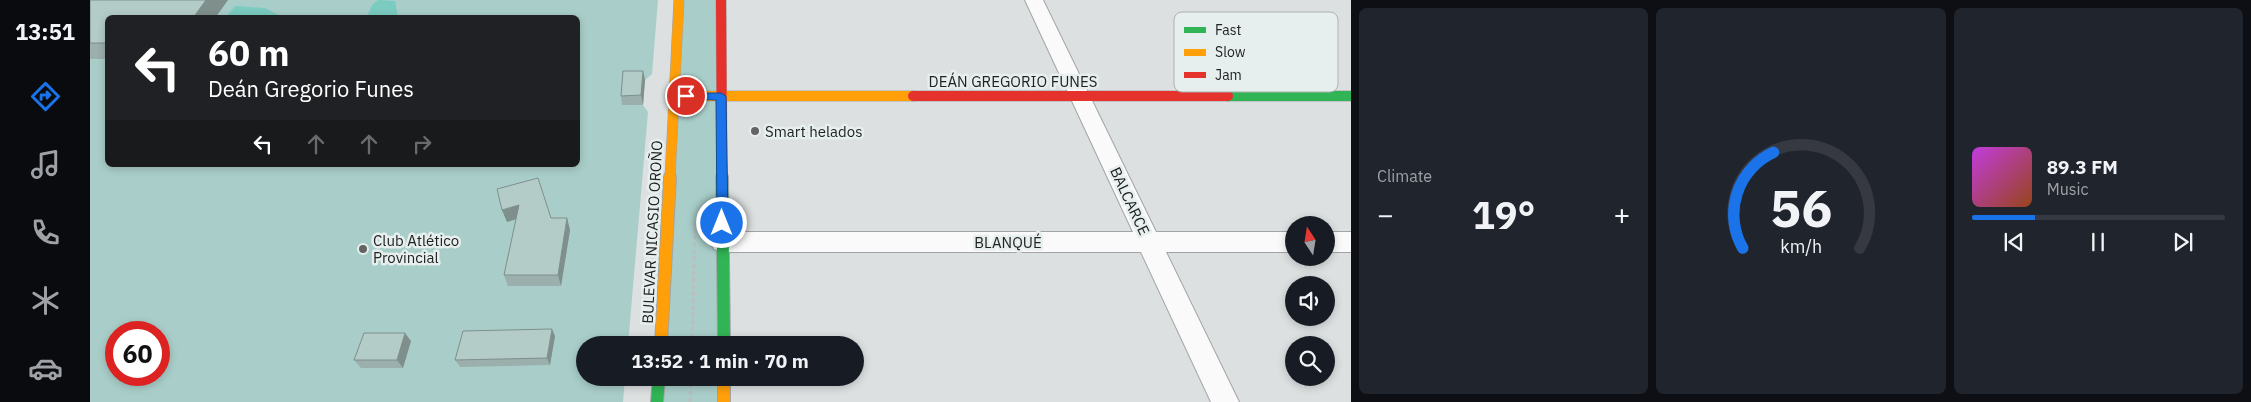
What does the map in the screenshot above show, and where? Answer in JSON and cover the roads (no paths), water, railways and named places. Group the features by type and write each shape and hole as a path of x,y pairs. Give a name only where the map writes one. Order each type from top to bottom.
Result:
{"main road":[{"name":"BULEVAR NICASIO OROÑO","path":"661,336 680,0"},
{"path":"720,0 724,336"},
{"name":"DEÁN GREGORIO FUNES","path":"674,96 1351,96"},
{"path":"658,402 659,386"},
{"path":"724,386 724,402"}],"street":[{"name":"BALCARCE","path":"1034,0 1225,402"},
{"name":"BLANQUÉ","path":"722,242 1285,242"},
{"path":"1335,242 1351,242"}],"place":[{"name":"Smart helados","path":"755,131"},
{"name":"Club Atlético Provincial","path":"363,249"}]}
